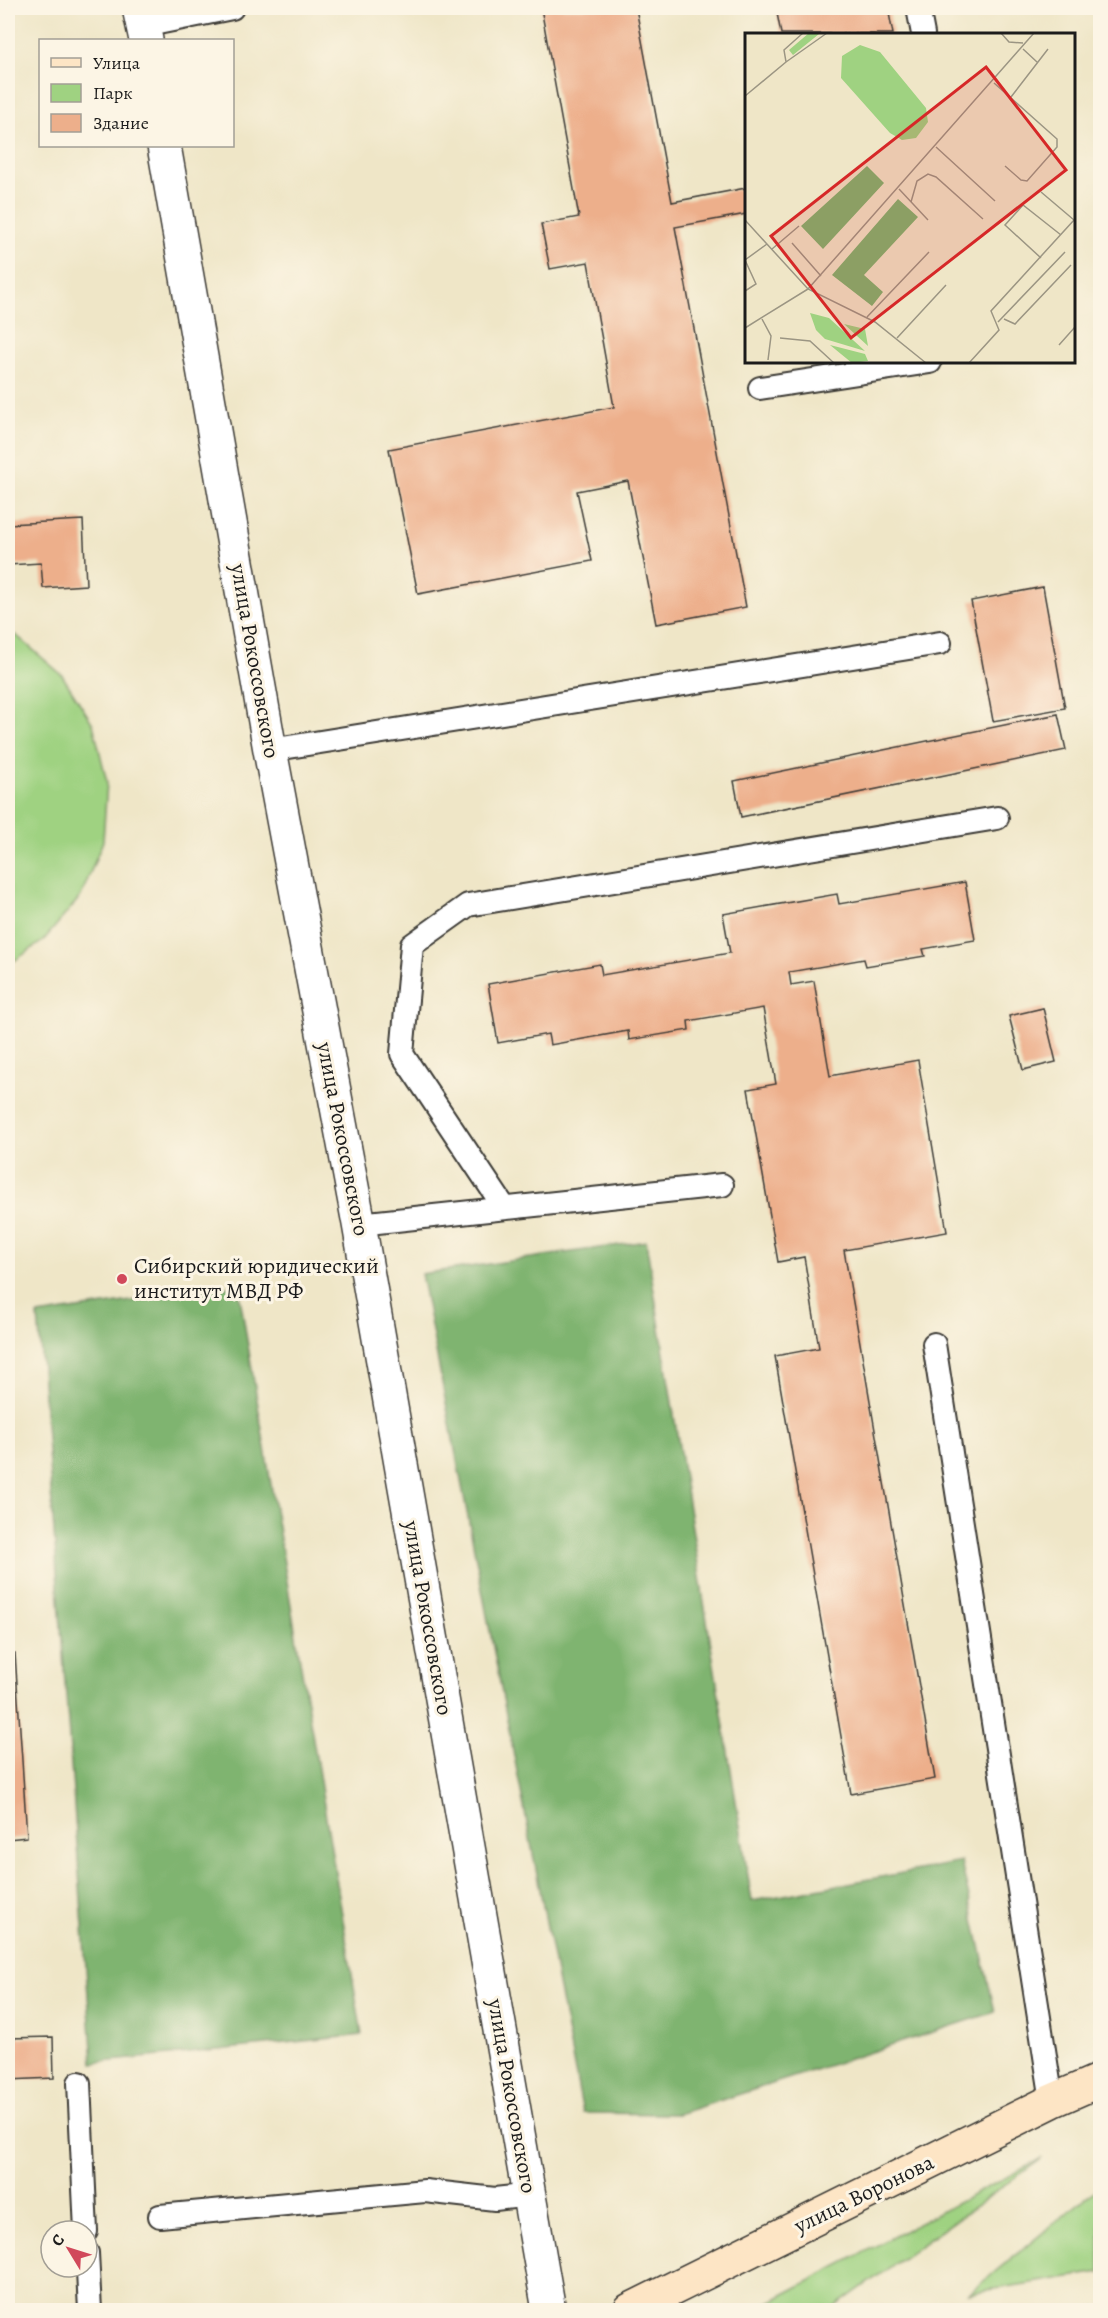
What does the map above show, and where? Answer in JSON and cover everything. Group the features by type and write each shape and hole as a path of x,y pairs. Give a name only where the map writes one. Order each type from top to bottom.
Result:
{"main road":[{"name":"улица Воронова","path":"630,2310 1052,2101 1101,2080"}],"street":[{"name":"улица Рокоссовского","path":"164,147 270,750 359,1224 549,2310"}],"lane":[{"path":"143,24 232,8"},
{"path":"918,8 923,33"},
{"path":"760,388 923,363"},
{"path":"270,750 940,643"},
{"path":"504,1207 402,1054 412,945 468,905 997,818"},
{"path":"359,1224 722,1185"},
{"path":"934,1344 1052,2101"},
{"path":"79,2083 85,2219"},
{"path":"160,2216 425,2191 495,2199 530,2195"},
{"path":"88,2279 90,2310"}],"green space":[{"path":"8,633 17,636 62,675 93,724 107,782 103,841 81,896 43,941 8,965"},
{"path":"646,1241 752,1901 961,1862 995,2012 678,2114 583,2113 421,1274"},
{"path":"238,1285 362,2035 93,2063 38,1315"},
{"path":"1043,2158 830,2310 754,2310"},
{"path":"1100,2186 1100,2272 969,2293"}],"building":[{"path":"541,8 636,8 672,202 745,188 745,214 675,227 746,607 656,624 628,481 577,491 592,561 418,594 389,449 614,407 588,262 550,269 541,224 579,217"},
{"path":"776,8 888,8 893,33 781,33"},
{"path":"83,520 86,585 43,588 41,563 8,565 8,524"},
{"path":"1043,587 1065,708 993,721 971,601"},
{"path":"1058,714 1066,750 741,817 734,781"},
{"path":"965,882 975,940 923,949 925,956 866,966 864,959 789,972 791,985 814,981 830,1076 918,1060 947,1232 844,1250 935,1779 851,1794 775,1356 819,1348 804,1257 778,1262 748,1089 776,1084 763,1008 688,1021 689,1030 629,1040 628,1031 550,1045 548,1034 498,1043 488,984 600,964 602,975 730,953 723,914 837,894 839,904"},
{"path":"1043,1008 1056,1062 1023,1070 1009,1016"},
{"path":"8,1653 15,1653 27,1837 8,1839"},
{"path":"53,2037 54,2078 8,2080 8,2038"}],"place":[{"name":"Сибирский юридический институт МВД РФ","path":"122,1279"}]}
